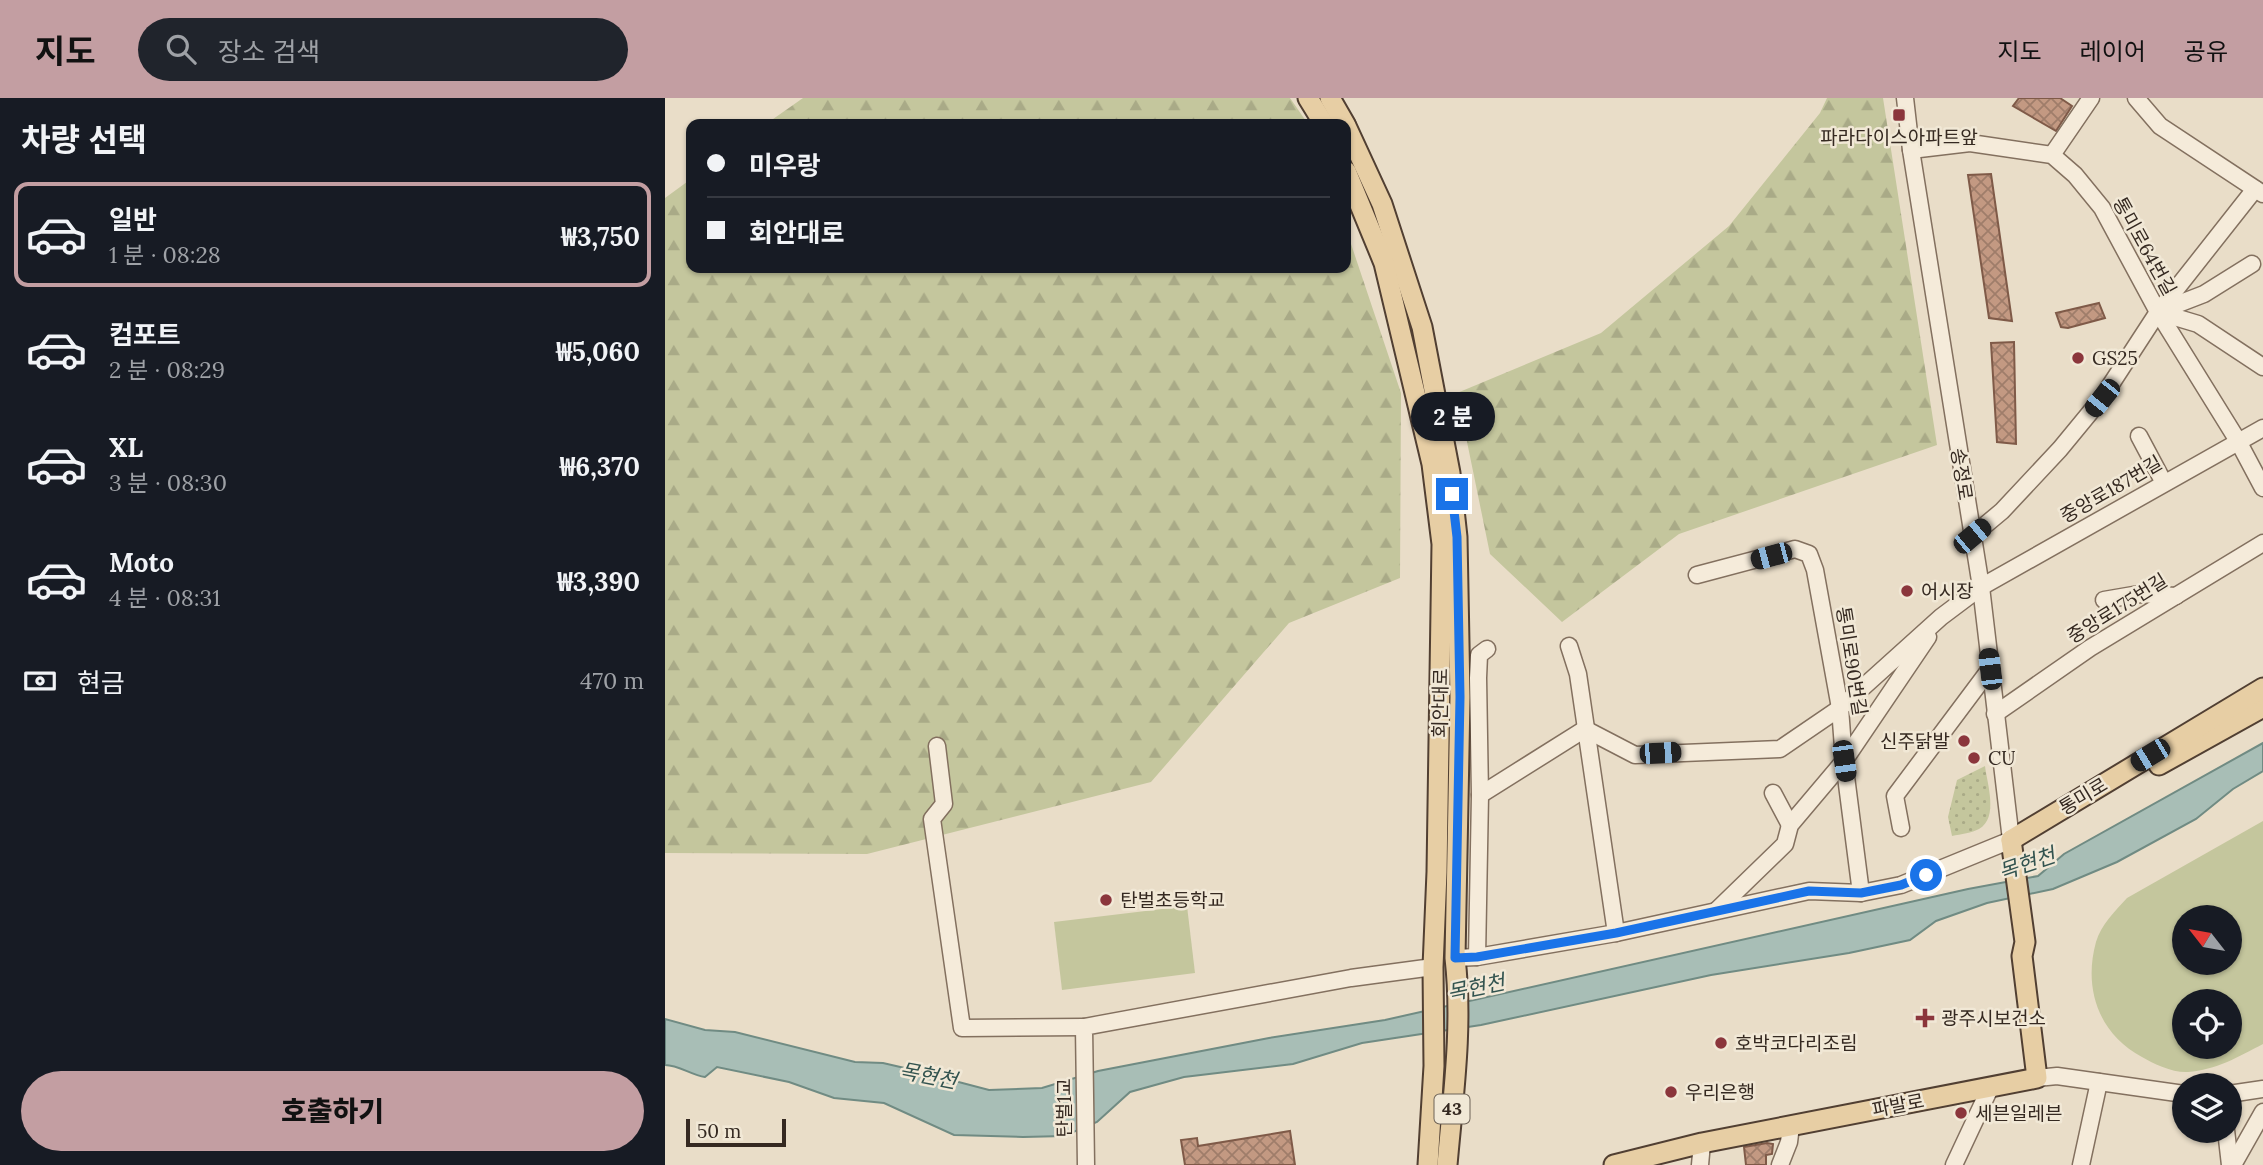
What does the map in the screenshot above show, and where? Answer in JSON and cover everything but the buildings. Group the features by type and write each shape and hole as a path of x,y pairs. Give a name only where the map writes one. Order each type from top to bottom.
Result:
{"main road":[{"path":"1308,98 1321,119"},
{"name":"회안대로","path":"1330,98 1342,119"},
{"name":"회안대로","path":"1351,137 1383,204 1422,327 1442,424 1457,537 1460,697 1455,958 1458,982 1458,1054 1447,1165"},
{"name":"회안대로","path":"1351,183 1384,263 1432,464 1442,544 1433,967 1434,1063 1428,1165"},
{"name":"통미로","path":"2012,846 2263,688"},
{"name":"통미로","path":"2012,846 2263,707"},
{"path":"2012,846 2025,942 2022,956 2042,1078"},
{"name":"파발로","path":"1614,1165 1702,1143 2042,1078"}],"street":[{"name":"송정로","path":"1905,98 1981,587 2012,846"},
{"path":"1911,150 1970,144 2052,155 2091,98"},
{"path":"1972,536 2002,511 2068,439 2102,398 2158,312 2259,192 2160,126 2136,98"},
{"name":"통미로64번길","path":"2052,155 2075,175 2102,208 2158,312 2238,441 2263,488"},
{"path":"2158,312 2204,294 2252,264"},
{"path":"2158,312 2198,324 2263,368"},
{"name":"중앙로187번길","path":"1941,617 1981,587 2263,428"},
{"path":"2139,436 2164,482"},
{"name":"중앙로175번길","path":"1995,714 2090,648 2263,544"},
{"name":"통미로90번길","path":"1697,575 1795,549 1809,554 1815,570 1840,708 1861,893"},
{"path":"2104,600 2139,594 2176,596"},
{"path":"1585,729 1635,754 1780,749 1840,708 1941,617"},
{"path":"1717,911 1785,844 1790,825 1844,761 1941,617"},
{"path":"1569,646 1579,674 1616,933"},
{"path":"1477,957 1480,795 1478,678 1479,655 1487,649"},
{"path":"1901,828 1895,796 1990,669"},
{"path":"1480,795 1585,729"},
{"path":"937,746 944,804 932,819 962,1028 1084,1027 1350,978 1433,967"},
{"path":"1773,793 1790,825"},
{"name":"통미로","path":"1455,958 1477,957 1616,933 1809,891 1861,893 1901,885 2012,846"},
{"name":"탄벌1교","path":"1084,1027 1086,1165"},
{"name":"파발로","path":"2042,1078 2099,1082 2172,1092"},
{"path":"2081,1165 2099,1082"},
{"path":"1954,1165 1991,1086"},
{"path":"2242,1092 2263,1089"},
{"path":"2231,1165 2263,1112"},
{"path":"1780,1165 1789,1142 1791,1125"},
{"path":"1700,1165 1702,1143"},
{"path":"2227,1143 2231,1165"}],"green space":[{"path":"803,98 1290,98 1305,119 773,119"},
{"path":"1827,98 1883,98 1937,445 1679,534 1562,622 1490,554 1457,393 1601,333 1729,226 1820,113"},
{"path":"686,183 686,273 1351,273 1351,244 1401,393 1400,578 1289,623 1151,782 867,854 665,853 665,198"},
{"path":"1985,766 1990,800 1989,817 1979,829 1952,836 1948,817 1957,780"},
{"path":"2263,821 2263,1044 2242,1055 2242,989 2172,989 2172,1059 2234,1059 2198,1071 2182,1072 2164,1068 2127,1047 2105,1023 2094,993 2092,959 2096,942 2109,918 2127,898"},
{"path":"1187,906 1195,973 1062,990 1054,922"}],"water":[{"name":"목현천","path":"2263,743 2263,771 2233,789 2196,819 2117,862 2053,889 1987,903 1936,921 1910,940 1849,953 1711,975 1481,1025 1362,1043 1293,1064 1184,1077 1130,1092 1097,1122 1064,1136 954,1135 884,1103 834,1098 789,1082 717,1067 705,1077 665,1065 665,1019 705,1030 735,1032 855,1062 883,1063 989,1090 1042,1088 1098,1071 1269,1038 1385,1020 1968,889 2038,876 2064,854"}],"place":[{"name":"파라다이스아파트앞","path":"1899,115"},
{"name":"GS25","path":"2078,358"},
{"name":"어시장","path":"1907,591"},
{"name":"신주닭발","path":"1964,741"},
{"name":"CU","path":"1974,758"},
{"name":"탄벌초등학교","path":"1106,900"},
{"name":"광주시보건소","path":"1925,1018"},
{"name":"호박코다리조림","path":"1721,1043"},
{"name":"우리은행","path":"1671,1092"},
{"name":"세븐일레븐","path":"1961,1113"}],"route":[{"path":"1452,494 1457,537 1460,697 1455,958 1477,957 1616,933 1809,891 1861,893 1901,885 1926,875"}]}
